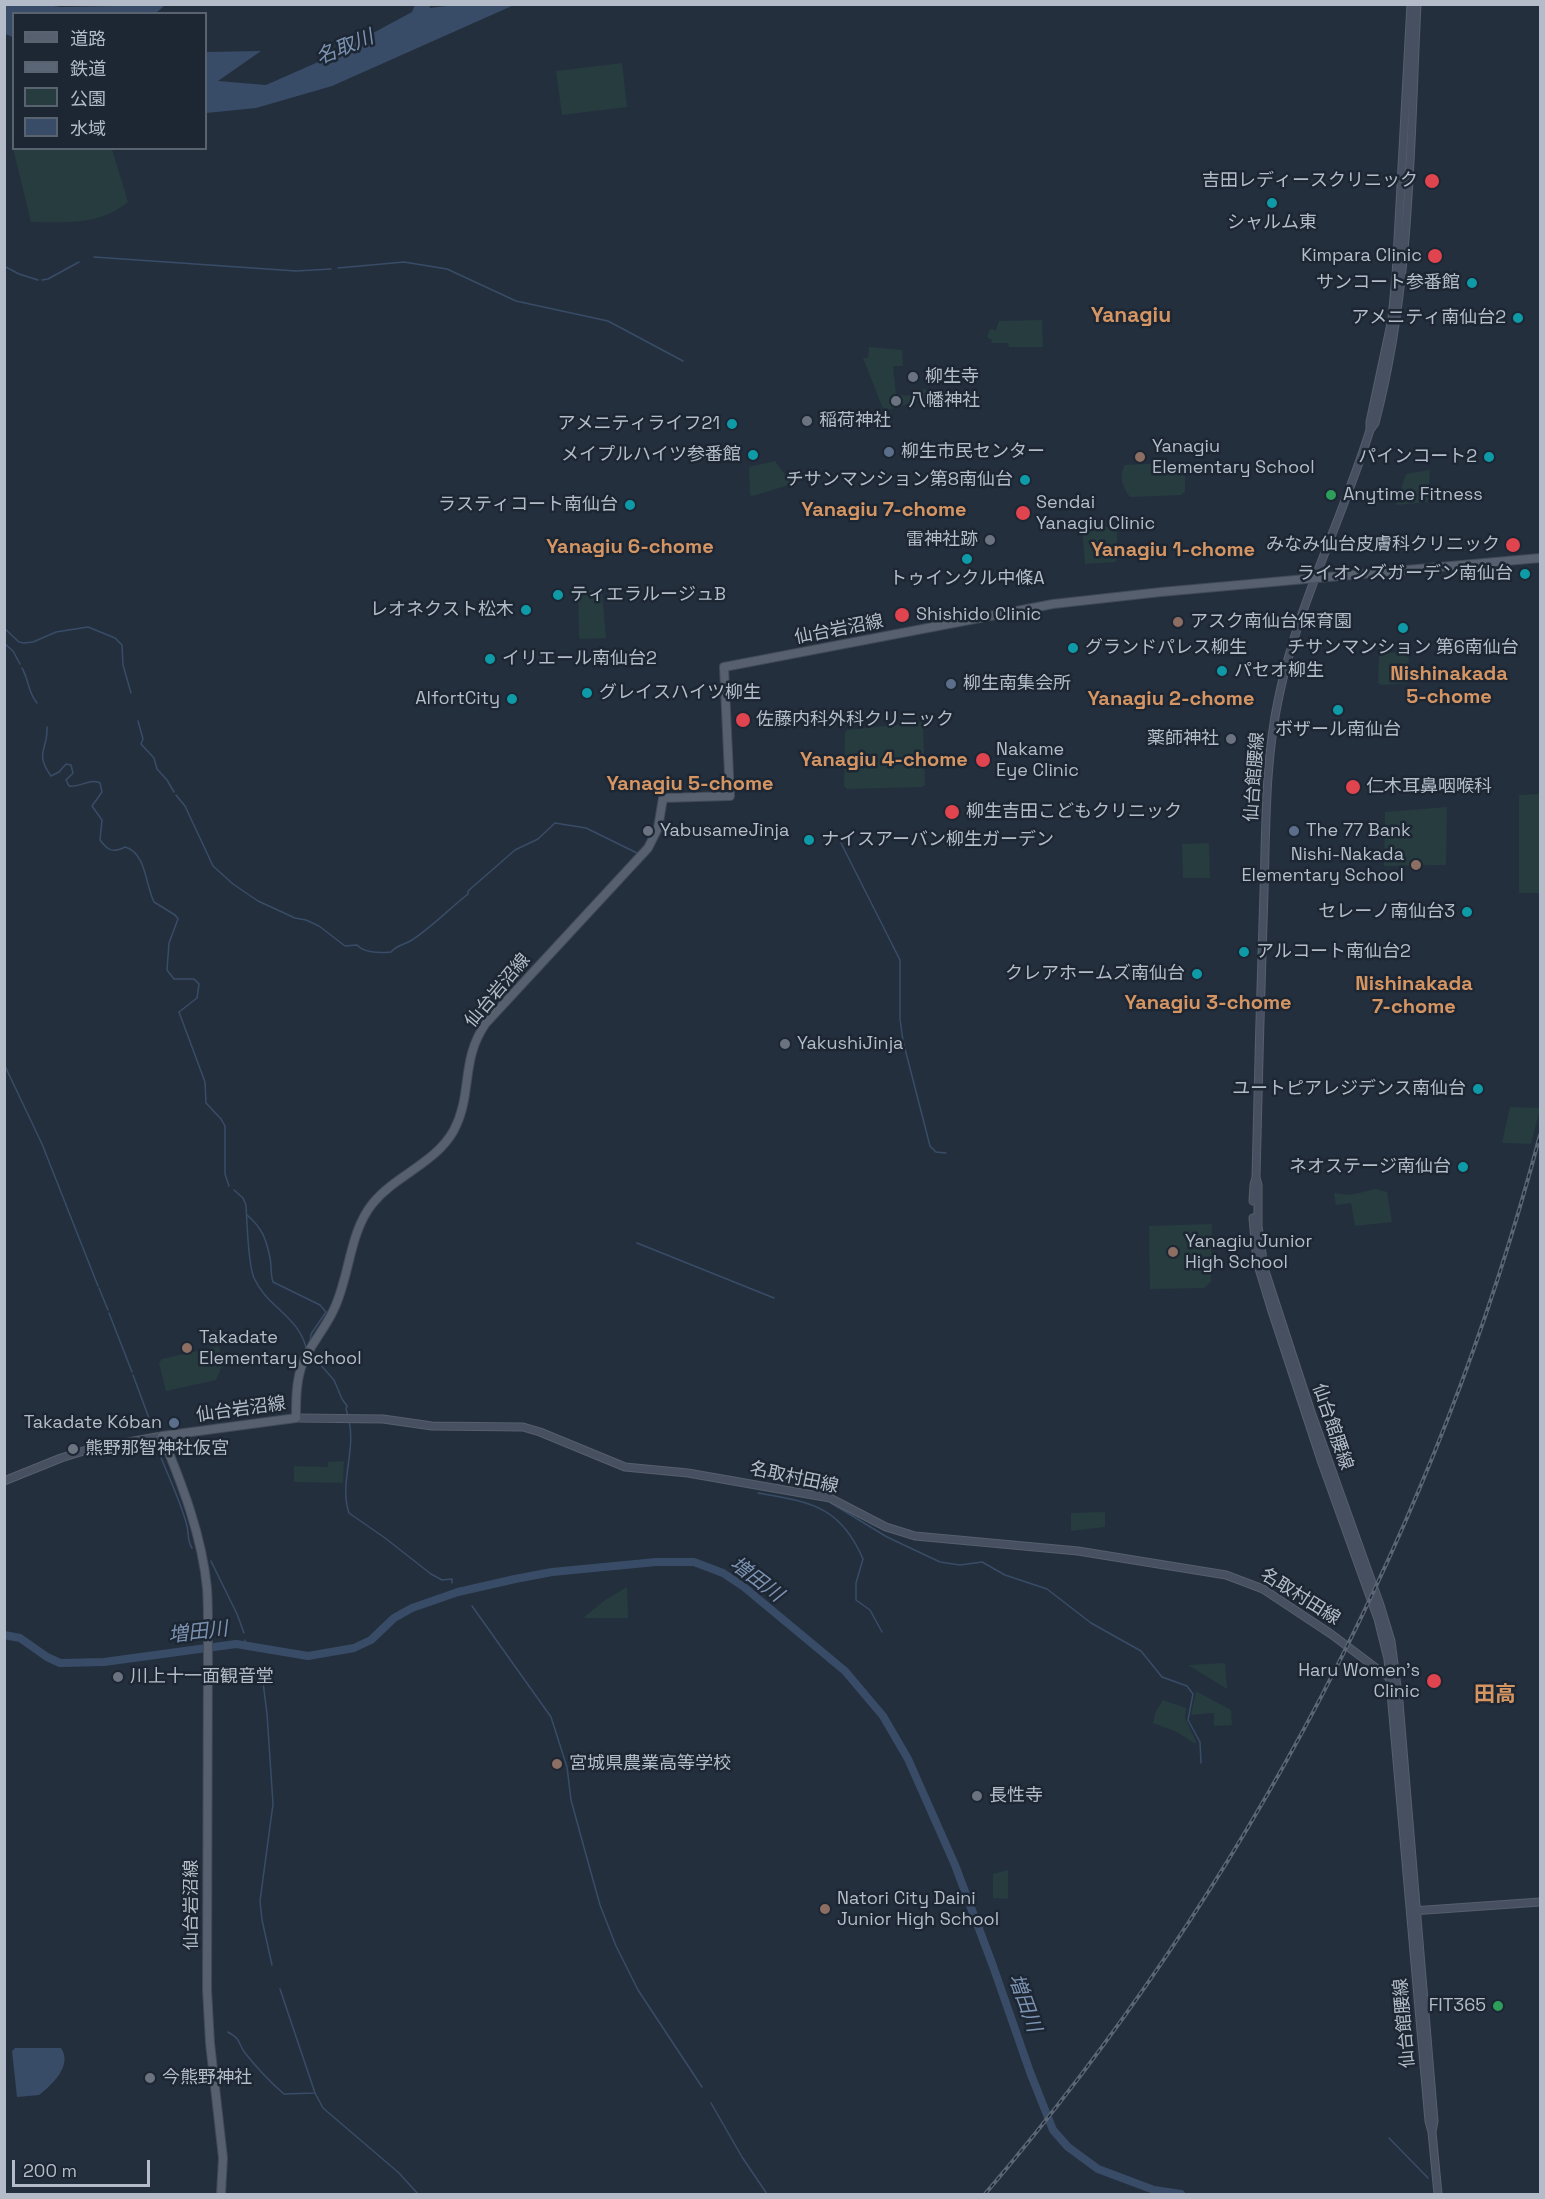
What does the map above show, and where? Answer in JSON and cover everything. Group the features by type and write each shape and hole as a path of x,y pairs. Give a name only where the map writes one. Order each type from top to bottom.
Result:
{"main road":[{"path":"1411,4 1411,76"},
{"path":"1411,76 1418,4"},
{"name":"仙台館腰線","path":"1393,1681 1378,1619 1315,1443 1257,1262 1253,1231 1269,766 1278,701 1290,649 1350,493 1370,430 1392,319 1411,76"},
{"name":"仙台岩沼線","path":"221,2194 223,2158 210,2043 207,1989 207,1588 190,1512 162,1436 296,1418 298,1381 309,1350 334,1311 356,1239 368,1210 386,1191 442,1146 454,1130 462,1106 473,1044 486,1023 648,848 658,828 663,798 730,796 724,668 1053,604 1540,558"},
{"name":"仙台館腰線","path":"1256,1177 1259,1238 1264,1267 1315,1423 1388,1628 1429,2121 1438,2194"},
{"name":"名取村田線","path":"296,1418 349,1418 432,1425 523,1427 625,1467 688,1473 822,1496 840,1502 886,1527 915,1536 1078,1551 1226,1575 1263,1589 1393,1681"},
{"path":"4,1481 90,1449 162,1436"},
{"path":"1372,1664 1388,1660"},
{"path":"1413,1911 1540,1902"}],"green space":[{"path":"622,63 627,107 562,115 556,71"},
{"path":"13,150 112,150 128,202 117,210 94,219 70,222 31,222"},
{"path":"1042,320 1043,347 1009,347 1008,343 991,343 992,340 987,337 990,329 996,330 999,321"},
{"path":"869,347 902,350 903,366 893,366 896,394 908,396 913,394 914,390 926,389 927,396 931,397 884,411 863,358 868,358"},
{"path":"775,461 792,484 750,495 749,467"},
{"path":"1170,463 1175,466 1185,466 1185,491 1181,495 1130,497 1122,482 1125,465"},
{"path":"1430,470 1428,502 1397,505 1406,474"},
{"path":"1115,526 1117,529 1117,559 1115,562 1085,564 1082,529"},
{"path":"599,590 602,592 606,638 581,639 579,637 578,594 580,591"},
{"path":"1409,651 1408,683 1382,685 1378,683 1379,654"},
{"path":"923,722 925,785 922,787 847,789 844,786 845,733 847,730"},
{"path":"1540,794 1540,893 1519,893 1519,795"},
{"path":"1447,807 1446,865 1384,866 1385,812"},
{"path":"1209,843 1210,878 1183,878 1182,844"},
{"path":"1510,1107 1540,1108 1531,1144 1502,1143"},
{"path":"1376,1189 1387,1192 1392,1222 1355,1226 1351,1203 1336,1205 1334,1193 1350,1195"},
{"path":"1212,1224 1211,1282 1204,1288 1150,1289 1149,1226"},
{"path":"219,1346 223,1364 216,1380 166,1391 159,1363 162,1359"},
{"path":"344,1461 343,1483 294,1482 294,1466 328,1467 328,1462"},
{"path":"1105,1512 1105,1527 1071,1531 1071,1513"},
{"path":"627,1587 628,1618 583,1618 605,1600"},
{"path":"1225,1663 1227,1689 1188,1665"},
{"path":"1196,1691 1231,1710 1232,1725 1214,1726 1214,1713 1191,1715"},
{"path":"1163,1700 1186,1708 1185,1718 1197,1743 1153,1723 1156,1711"},
{"path":"1008,1870 1008,1899 993,1898 993,1874"}],"water":[{"path":"38,4 61,7 165,5 157,12 12,12 12,37 5,34 5,5"},
{"path":"463,4 514,5 332,86 256,108 207,113 207,52 261,51 218,81 266,85 325,59 412,12 415,5 429,5 430,8"},
{"path":"15,2048 61,2048 64,2054 63,2068 50,2086 39,2095 17,2097 12,2051"}],"waterway":[{"path":"94,257 296,271 331,269"},
{"path":"42,280 79,262"},
{"path":"338,268 404,262 447,269 516,301 608,321 683,361"},
{"path":"4,266 38,280"},
{"path":"4,628 19,642 24,643 33,642 56,632 88,627 115,638 122,645 123,665 131,693"},
{"path":"4,643 13,651 20,664"},
{"path":"22,668 37,703"},
{"path":"138,721 143,739 141,744 154,758 157,769 174,792"},
{"path":"47,727 43,762 51,776 59,772 66,764 71,765 73,773 66,780 69,786 100,783 102,792 92,806 102,820 100,840 111,850 125,847 132,850 141,863 154,902 178,919 169,943 167,970 174,979 194,979 199,984 197,998 179,1012 205,1082 206,1103 225,1126 225,1174 229,1186"},
{"path":"176,795 185,806 213,866 233,884 258,901 319,926 345,946 357,945 373,952 391,952 419,935 515,850 538,839 555,823 586,828 637,853"},
{"path":"840,841 900,960 900,1019 903,1041 930,1146 936,1152 946,1153"},
{"path":"4,1064 42,1144 98,1286"},
{"path":"234,1190 243,1198 246,1205 249,1253 254,1278 266,1297 296,1327 306,1347"},
{"path":"247,1215 260,1229 265,1239 273,1282 320,1305 326,1312 311,1334 310,1342"},
{"path":"637,1243 774,1298"},
{"path":"99,1288 108,1310"},
{"path":"109,1313 132,1372"},
{"path":"310,1353 334,1380 347,1406 348,1416"},
{"path":"133,1375 153,1429"},
{"path":"349,1421 351,1444 346,1479 346,1502 349,1513 431,1574 442,1580 452,1579 452,1583"},
{"path":"152,1444 159,1451"},
{"path":"160,1455 182,1508 192,1548"},
{"path":"758,1493 793,1500 821,1509 844,1527 863,1559 856,1583 856,1600 870,1610 882,1632"},
{"path":"831,1503 887,1537 940,1562 960,1565 982,1562 1005,1575 1047,1589 1091,1623 1141,1651 1162,1677 1187,1686 1193,1694 1188,1720 1200,1742 1201,1763"},
{"path":"211,1561 244,1633"},
{"name":"増田川","path":"4,1635 20,1638 47,1657 60,1663 104,1662 236,1644 308,1656 354,1648 371,1640 394,1618 412,1608 458,1592 515,1579 552,1572 656,1562 694,1562 723,1573 744,1587 845,1671 883,1716 908,1759 955,1865 1053,2130 1068,2147 1098,2169 1154,2190 1181,2194"},
{"path":"472,1606 551,1717 567,1767 571,1800 600,1905 616,1946 638,1990 702,2087"},
{"path":"261,1666 267,1714 273,1804 260,1901 272,1965"},
{"path":"280,1989 315,2093 323,2108 399,2173 418,2194"},
{"path":"228,2032 237,2039 254,2064 284,2094 314,2093"},
{"path":"711,2103 742,2157 767,2194"},
{"path":"1389,2138 1428,2178"}],"railway":[{"path":"985,2194 1079,2077 1167,1955 1248,1827 1322,1696 1388,1560 1447,1421 1498,1279 1540,1135"}],"place":[{"name":"吉田レディースクリニック","path":"1432,181"},
{"name":"シャルム東","path":"1272,203"},
{"name":"Kimpara Clinic","path":"1435,256"},
{"name":"サンコート参番館","path":"1472,283"},
{"name":"アメニティ南仙台2","path":"1518,318"},
{"name":"柳生寺","path":"913,377"},
{"name":"八幡神社","path":"896,401"},
{"name":"稲荷神社","path":"807,421"},
{"name":"アメニティライフ21","path":"732,424"},
{"name":"柳生市民センター","path":"889,452"},
{"name":"メイプルハイツ参番館","path":"753,455"},
{"name":"Yanagiu Elementary School","path":"1140,457"},
{"name":"パインコート2","path":"1489,457"},
{"name":"チサンマンション第8南仙台","path":"1025,480"},
{"name":"Anytime Fitness","path":"1331,495"},
{"name":"ラスティコート南仙台","path":"630,505"},
{"name":"Sendai Yanagiu Clinic","path":"1023,513"},
{"name":"雷神社跡","path":"990,540"},
{"name":"みなみ仙台皮膚科クリニック","path":"1513,545"},
{"name":"トゥインクル中條A","path":"967,559"},
{"name":"ライオンズガーデン南仙台","path":"1525,574"},
{"name":"ティエラルージュB","path":"558,595"},
{"name":"レオネクスト松木","path":"526,610"},
{"name":"Shishido Clinic","path":"902,615"},
{"name":"アスク南仙台保育園","path":"1178,622"},
{"name":"チサンマンション 第6南仙台","path":"1403,628"},
{"name":"グランドパレス柳生","path":"1073,648"},
{"name":"イリエール南仙台2","path":"490,659"},
{"name":"パセオ柳生","path":"1222,671"},
{"name":"柳生南集会所","path":"951,684"},
{"name":"グレイスハイツ柳生","path":"587,693"},
{"name":"AlfortCity","path":"512,699"},
{"name":"ボザール南仙台","path":"1338,710"},
{"name":"佐藤内科外科クリニック","path":"743,720"},
{"name":"薬師神社","path":"1231,739"},
{"name":"Nakame Eye Clinic","path":"983,760"},
{"name":"仁木耳鼻咽喉科","path":"1353,787"},
{"name":"柳生吉田こどもクリニック","path":"952,812"},
{"name":"YabusameJinja","path":"648,831"},
{"name":"The 77 Bank","path":"1294,831"},
{"name":"ナイスアーバン柳生ガーデン","path":"809,840"},
{"name":"Nishi-Nakada Elementary School","path":"1416,865"},
{"name":"セレーノ南仙台3","path":"1467,912"},
{"name":"アルコート南仙台2","path":"1244,952"},
{"name":"クレアホームズ南仙台","path":"1197,974"},
{"name":"YakushiJinja","path":"785,1044"},
{"name":"ユートピアレジデンス南仙台","path":"1478,1089"},
{"name":"ネオステージ南仙台","path":"1463,1167"},
{"name":"Yanagiu Junior High School","path":"1173,1252"},
{"name":"Takadate Elementary School","path":"187,1348"},
{"name":"Takadate Kóban","path":"174,1423"},
{"name":"熊野那智神社仮宮","path":"73,1449"},
{"name":"川上十一面観音堂","path":"118,1677"},
{"name":"Haru Women's Clinic","path":"1434,1681"},
{"name":"宮城県農業高等学校","path":"557,1764"},
{"name":"長性寺","path":"977,1796"},
{"name":"Natori City Daini Junior High School","path":"825,1909"},
{"name":"FIT365","path":"1498,2006"},
{"name":"今熊野神社","path":"150,2078"}],"district":[{"name":"Yanagiu","path":"1131,316"},
{"name":"Yanagiu 7-chome","path":"884,511"},
{"name":"Yanagiu 6-chome","path":"630,548"},
{"name":"Yanagiu 1-chome","path":"1173,551"},
{"name":"Nishinakada 5-chome","path":"1449,686"},
{"name":"Yanagiu 2-chome","path":"1171,700"},
{"name":"Yanagiu 4-chome","path":"884,761"},
{"name":"Yanagiu 5-chome","path":"690,785"},
{"name":"Nishinakada 7-chome","path":"1414,996"},
{"name":"Yanagiu 3-chome","path":"1208,1004"},
{"name":"田高","path":"1495,1695"}],"water label":[{"name":"名取川","path":"345,48"}]}
